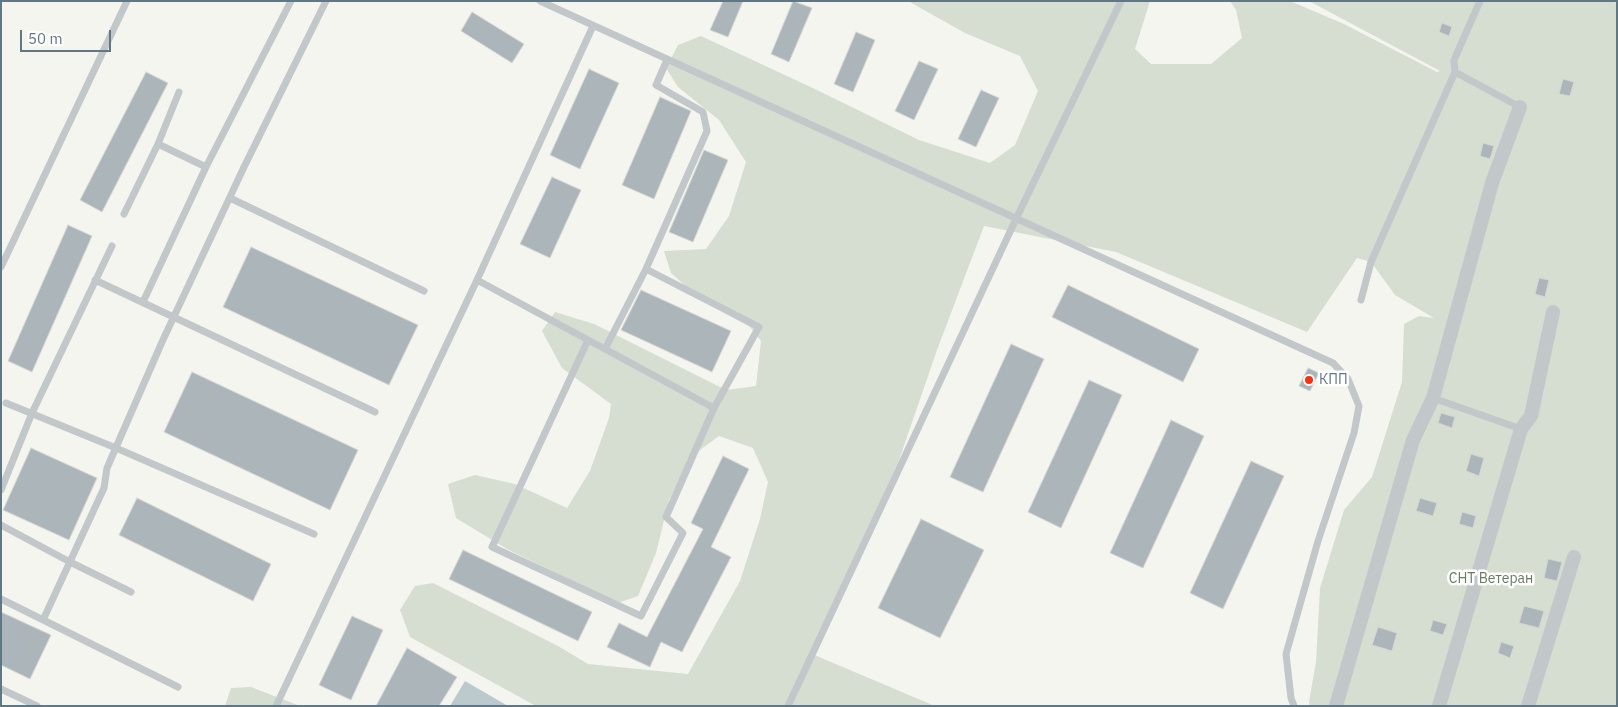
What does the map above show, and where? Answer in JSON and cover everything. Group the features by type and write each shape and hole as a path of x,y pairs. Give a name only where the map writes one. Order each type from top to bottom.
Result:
{"street":[{"path":"1336,706 1413,440 1433,398 1492,183 1520,107"},
{"path":"1439,706 1521,429 1531,416 1553,312"},
{"path":"1528,706 1574,557"}],"lane":[{"path":"1,267 128,1"},
{"path":"143,302 206,167 290,1"},
{"path":"43,620 104,488 107,468 174,316 326,1"},
{"path":"540,1 1332,364 1348,379 1359,406 1354,433 1318,541 1286,654 1291,698 1294,706"},
{"path":"788,706 1120,1"},
{"path":"1362,300 1371,262 1454,72 1454,60 1480,1"},
{"path":"276,706 477,280 593,26"},
{"path":"605,349 646,269 707,131 703,112 656,85 667,60"},
{"path":"1454,72 1520,107"},
{"path":"124,214 158,144 179,92"},
{"path":"158,144 206,167"},
{"path":"230,198 424,290"},
{"path":"1,490 32,413 112,246"},
{"path":"588,340 492,548 641,616 683,534 666,516 714,408 759,327 646,269"},
{"path":"95,280 375,412"},
{"path":"477,280 714,408"},
{"path":"1433,398 1521,429"},
{"path":"6,403 116,448 314,534"},
{"path":"1,526 131,592"},
{"path":"1,599 178,687"},
{"path":"1,689 37,706"}],"green space":[{"name":"СНТ Ветеран","path":"908,1 1150,1 1135,49 1151,64 1211,64 1242,38 1236,10 1230,1 1290,1 1344,24 1437,72 1440,71 1309,1 1615,1 1617,7 1617,706 1310,706 1309,702 1316,662 1320,588 1344,510 1372,477 1402,382 1404,324 1419,316 1434,318 1395,295 1371,262 1357,258 1307,332 1116,252 984,226 937,350 899,460 812,654 935,706 536,706 410,637 400,610 415,586 433,583 558,646 588,664 688,674 740,581 760,519 768,482 753,448 719,436 692,456 669,500 656,553 638,596 618,603 507,549 456,518 448,484 475,475 515,484 567,508 590,471 609,418 611,404 562,368 542,331 555,312 594,324 726,390 756,386 761,341 750,327 701,300 671,273 664,251 706,249 729,216 746,162 719,120 678,87 666,68 678,45 701,36 919,140 990,163 1015,145 1038,91 1020,56 965,33"},
{"path":"251,687 300,706 225,706 231,688"}],"shaded area":[{"path":"465,681 508,706 450,706"}],"building":[{"path":"723,1 743,1 728,37 710,30"},
{"path":"793,1 812,8 789,62 771,54"},
{"path":"472,12 524,44 512,63 461,31"},
{"path":"1442,23 1452,27 1449,36 1439,32"},
{"path":"856,32 875,40 853,92 834,84"},
{"path":"919,61 938,69 914,120 895,111"},
{"path":"589,69 619,83 580,169 550,155"},
{"path":"146,72 168,83 102,212 80,200"},
{"path":"1563,79 1574,82 1570,96 1559,94"},
{"path":"981,90 999,98 976,147 958,139"},
{"path":"660,97 691,111 654,199 622,185"},
{"path":"1483,143 1494,146 1490,159 1480,156"},
{"path":"704,150 728,160 693,242 669,232"},
{"path":"552,177 581,190 550,258 520,244"},
{"path":"68,225 92,236 32,372 8,361"},
{"path":"251,247 418,325 389,385 223,307"},
{"path":"1539,278 1549,280 1545,297 1535,294"},
{"path":"1068,285 1199,349 1183,382 1052,317"},
{"path":"641,290 731,331 712,372 621,330"},
{"path":"1011,344 1044,359 983,492 950,477"},
{"name":"КПП","path":"1308,368 1319,373 1310,391 1299,386"},
{"path":"192,372 358,450 330,510 164,432"},
{"path":"1089,380 1122,395 1061,528 1028,512"},
{"path":"1441,413 1455,417 1452,428 1438,423"},
{"path":"1171,420 1204,436 1143,568 1110,553"},
{"path":"31,448 97,478 69,540 3,510"},
{"path":"1471,454 1484,458 1479,476 1466,471"},
{"path":"723,456 749,469 711,547 731,557 682,652 661,642 650,667 607,647 619,623 647,637 703,529 691,523"},
{"path":"1251,461 1284,476 1223,609 1190,593"},
{"path":"137,498 271,564 253,601 119,535"},
{"path":"1420,498 1437,503 1433,516 1416,511"},
{"path":"1462,512 1476,516 1473,528 1459,524"},
{"path":"921,519 984,550 940,638 878,608"},
{"path":"463,550 592,612 578,641 449,579"},
{"path":"1548,559 1562,562 1557,581 1544,578"},
{"path":"1524,606 1544,611 1539,628 1519,623"},
{"path":"1,612 51,635 30,679 1,665"},
{"path":"352,616 383,630 351,700 319,685"},
{"path":"1433,620 1447,624 1443,635 1430,631"},
{"path":"1378,627 1397,633 1392,651 1372,645"},
{"path":"1501,642 1514,646 1510,658 1498,653"},
{"path":"407,648 457,677 439,706 376,706"}],"place":[{"name":"КПП","path":"1309,380"}]}
